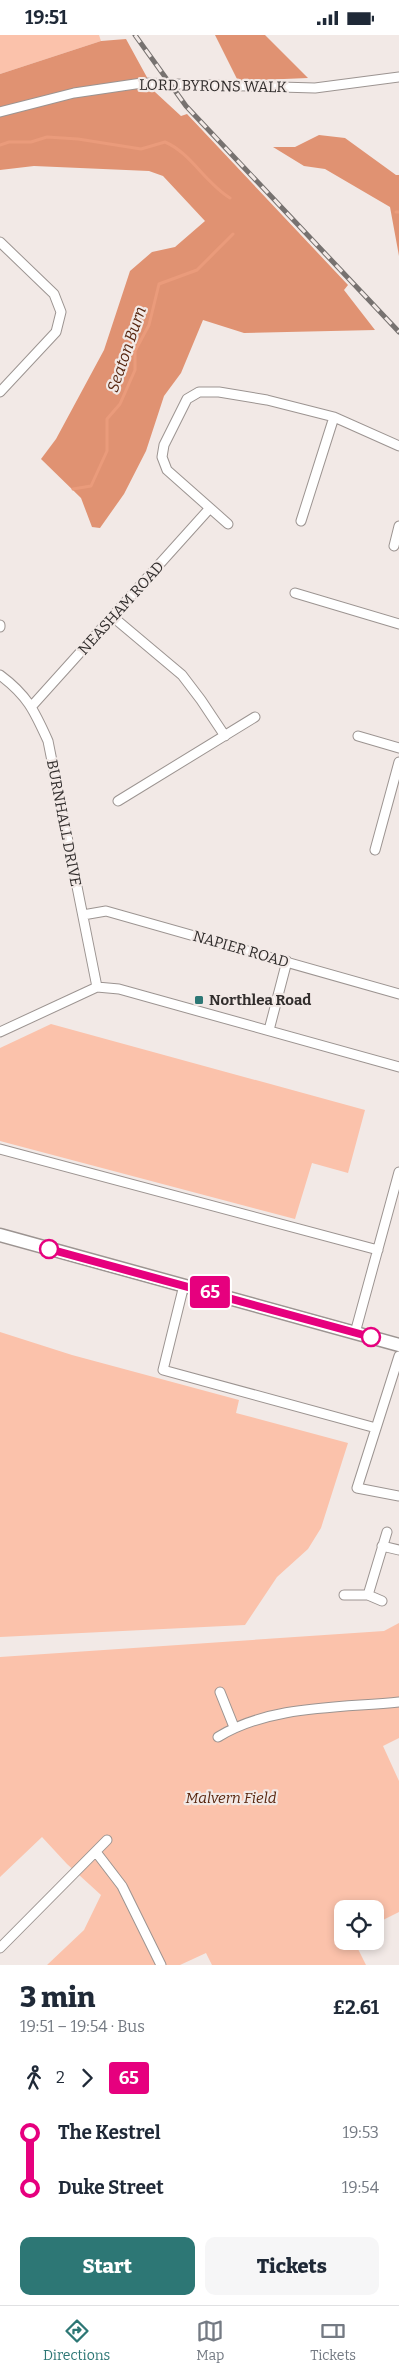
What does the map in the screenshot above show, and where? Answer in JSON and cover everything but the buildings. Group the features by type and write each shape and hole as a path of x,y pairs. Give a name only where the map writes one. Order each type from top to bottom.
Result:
{"main road":[{"path":"0,1235 399,1345"}],"street":[{"name":"LORD BYRONS WALK","path":"0,112 74,93 133,84 168,83 283,88 315,87 399,77"},
{"path":"0,243 54,293 61,312 56,332 2,386"},
{"path":"228,524 166,470 162,457 164,445 187,399 199,392 219,392 267,400 334,417 399,446"},
{"path":"302,521 334,417"},
{"name":"NEASHAM ROAD","path":"31,707 210,508"},
{"path":"394,546 399,527"},
{"path":"295,593 399,624"},
{"path":"113,617 182,675 202,700 225,736"},
{"name":"BURNHALL DRIVE","path":"0,675 19,689 31,707 48,741 97,987"},
{"path":"118,801 255,717"},
{"path":"358,735 399,748"},
{"path":"375,850 399,762"},
{"name":"NAPIER ROAD","path":"83,915 106,911 399,994"},
{"path":"269,1031 287,961"},
{"path":"0,1032 97,987 119,989 399,1067"},
{"path":"0,1149 378,1250"},
{"path":"355,1333 399,1172"},
{"path":"184,1285 163,1371 376,1428"},
{"path":"399,1356 357,1487 399,1496"},
{"path":"368,1595 387,1532"},
{"path":"382,1546 399,1550"},
{"path":"344,1595 368,1595 382,1601"},
{"path":"220,1692 234,1727"},
{"path":"218,1737 234,1727 288,1713 399,1702"},
{"path":"0,1948 107,1840"},
{"path":"96,1852 122,1886 161,1965"}],"green space":[{"path":"0,35 99,35 101,41 0,74"},
{"path":"51,1024 365,1110 348,1173 312,1163 295,1219 0,1141 0,1048"},
{"path":"0,1332 72,1355 239,1400 236,1413 348,1443 321,1528 308,1549 277,1577 245,1625 0,1637"},
{"name":"Malvern Field","path":"399,1623 399,1738 383,1746 399,1781 399,1912 384,1920 384,1900 334,1900 334,1950 358,1950 366,1965 212,1965 206,1953 180,1965 47,1965 84,1930 101,1895 67,1864 42,1837 0,1877 0,1657 384,1631"}],"shaded area":[{"path":"215,35 265,35 308,78 238,81"},
{"path":"126,39 155,92 181,116 187,114 348,285 344,290 375,330 244,333 203,320 181,373 164,396 146,451 124,494 100,528 92,527 81,498 41,459 56,439 104,350 130,271 152,252 175,247 205,221 163,176 149,171 34,166 0,170 0,74 101,41"},
{"path":"319,135 345,138 396,175 399,175 399,256 390,207 325,169 304,166 273,147 295,147"}],"waterway":[{"path":"0,145 9,142 31,142 47,137 78,139 141,149 165,142 183,153 221,192 230,198"},
{"name":"Seaton Burn","path":"73,489 91,486 107,451 107,419 120,404 135,370 135,351 149,325 159,284 197,270 233,234"}],"railway":[{"path":"135,35 186,106 399,332"}],"bus line":[{"name":"65","path":"49,1249 371,1337"}],"place":[{"name":"Northlea Road","path":"199,1000"}]}
